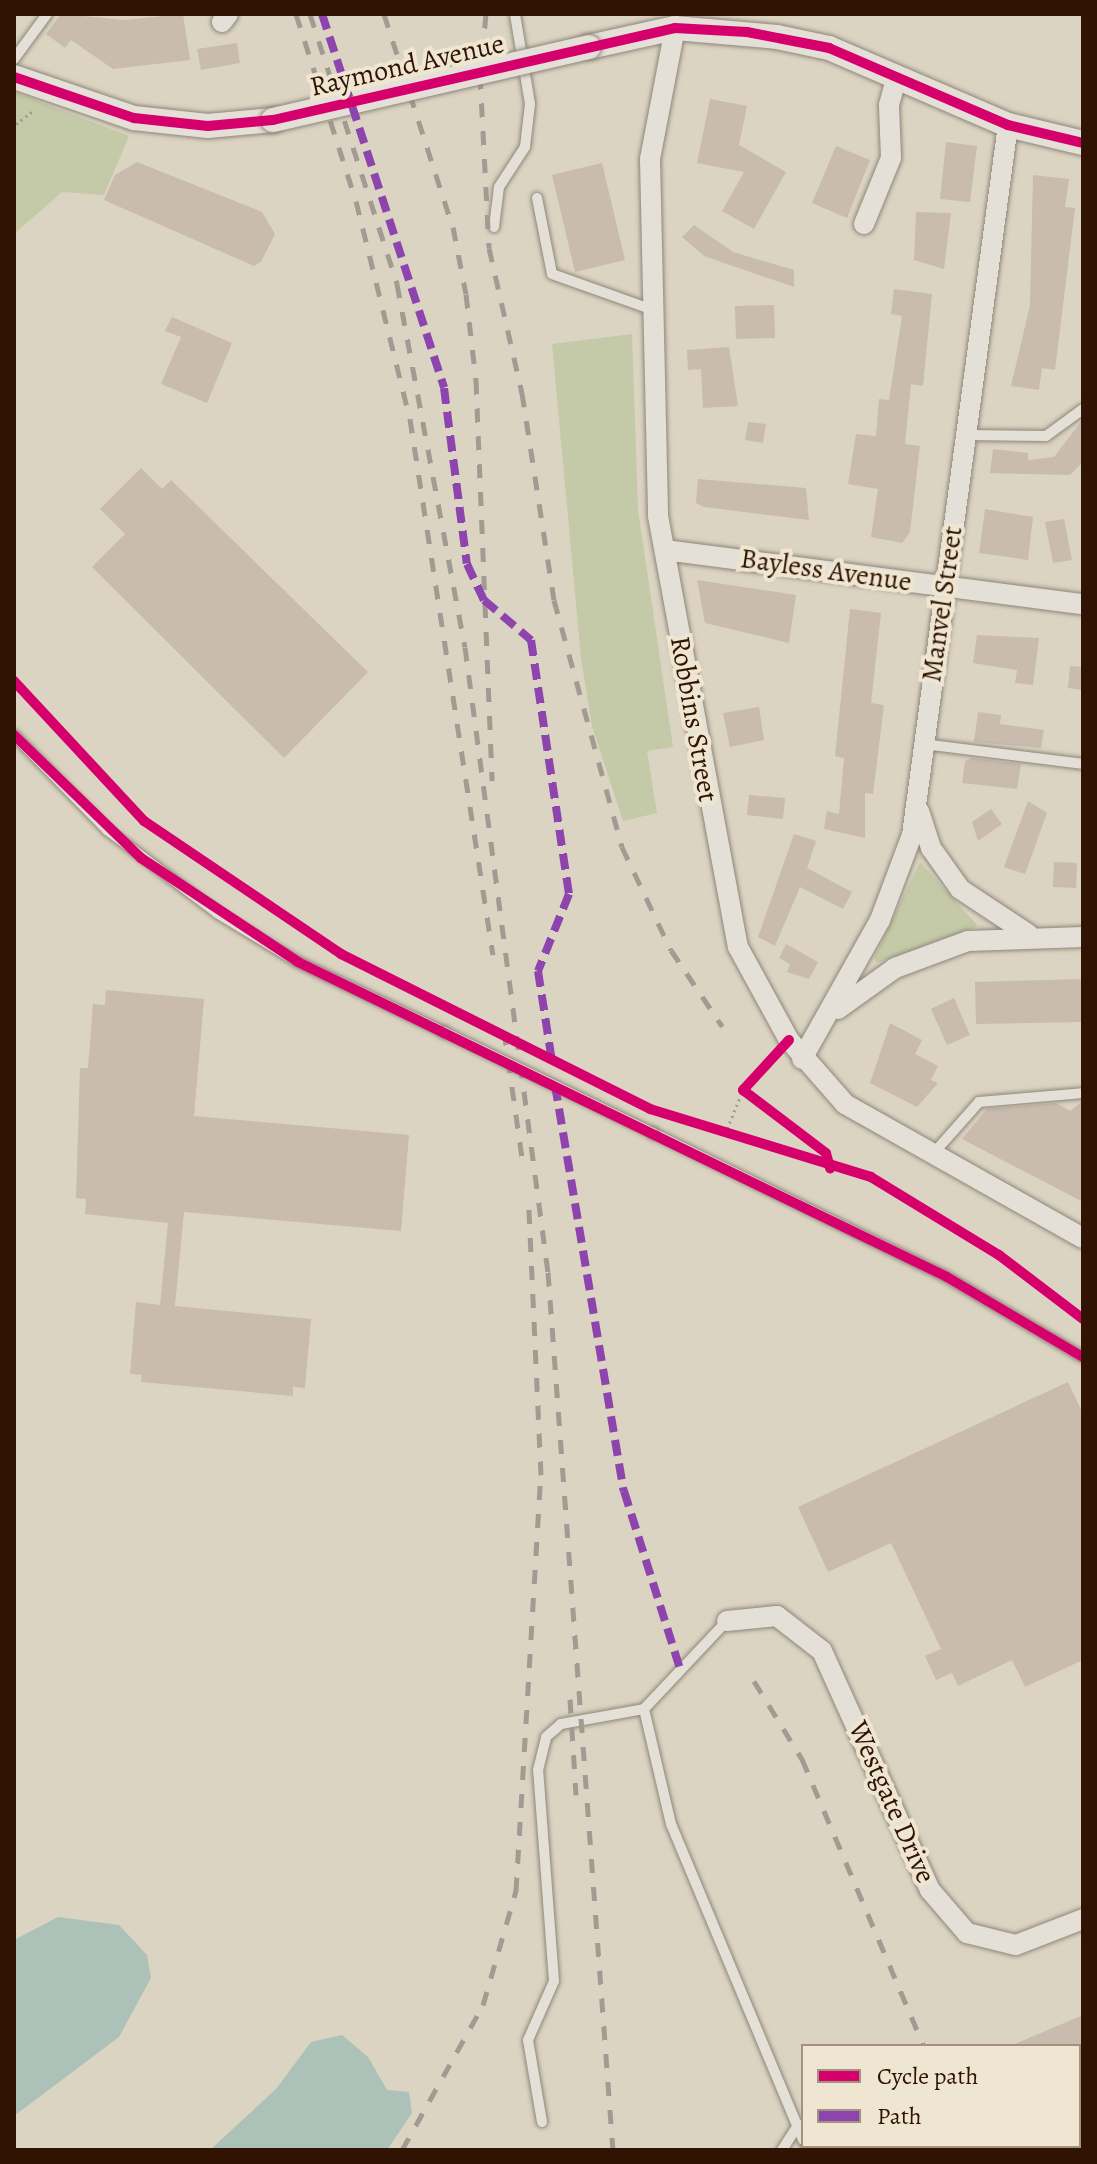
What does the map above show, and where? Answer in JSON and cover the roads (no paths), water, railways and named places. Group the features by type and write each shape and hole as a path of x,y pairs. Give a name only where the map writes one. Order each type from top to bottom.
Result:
{"street":[{"name":"Raymond Avenue","path":"14,77 134,118 208,126 273,120 675,28 829,48 1008,125 1083,143"},
{"name":"Robbins Street","path":"675,28 650,159 665,550 727,912 753,980 802,1059 845,1104 1083,1238"},
{"path":"864,224 891,158 889,105 897,76"},
{"name":"Manvel Street","path":"802,1059 829,1018 894,892 917,800 921,744 1008,125"},
{"name":"Bayless Avenue","path":"665,550 1083,604"},
{"path":"917,800 931,848 960,889 1036,938"},
{"path":"829,1018 867,984 928,953 968,941 1083,937"},
{"name":"Westgate Drive","path":"727,1621 777,1616 822,1651 930,1890 967,1933 1016,1945 1083,1919"}],"lane":[{"path":"14,59 47,14"},
{"path":"494,227 499,187 525,147 530,104 515,14"},
{"path":"537,198 552,274 655,310"},
{"path":"966,435 1046,436 1083,409"},
{"path":"14,735 107,830 217,913 298,962 947,1277 1083,1357"},
{"path":"921,744 1083,764"},
{"path":"932,1155 979,1102 1083,1093"},
{"path":"542,2122 528,2040 554,1981 538,1770 546,1737 561,1724 644,1709 727,1621"},
{"path":"644,1709 671,1824 801,2133"},
{"path":"782,2150 798,2125"}],"railway":[{"path":"296,14 356,201 410,419 493,955"},
{"path":"310,14 397,284 465,647 548,1272 613,2150"},
{"path":"384,14 453,227 466,294 476,380 492,781"},
{"path":"486,14 480,75 489,248 522,393 554,600 622,847 671,950 722,1026"},
{"path":"504,1031 523,1165"},
{"path":"402,2150 483,2005 516,1891 541,1475 529,1209"},
{"path":"754,1681 802,1759 923,2044"},
{"path":"570,1699 576,1795"}]}
